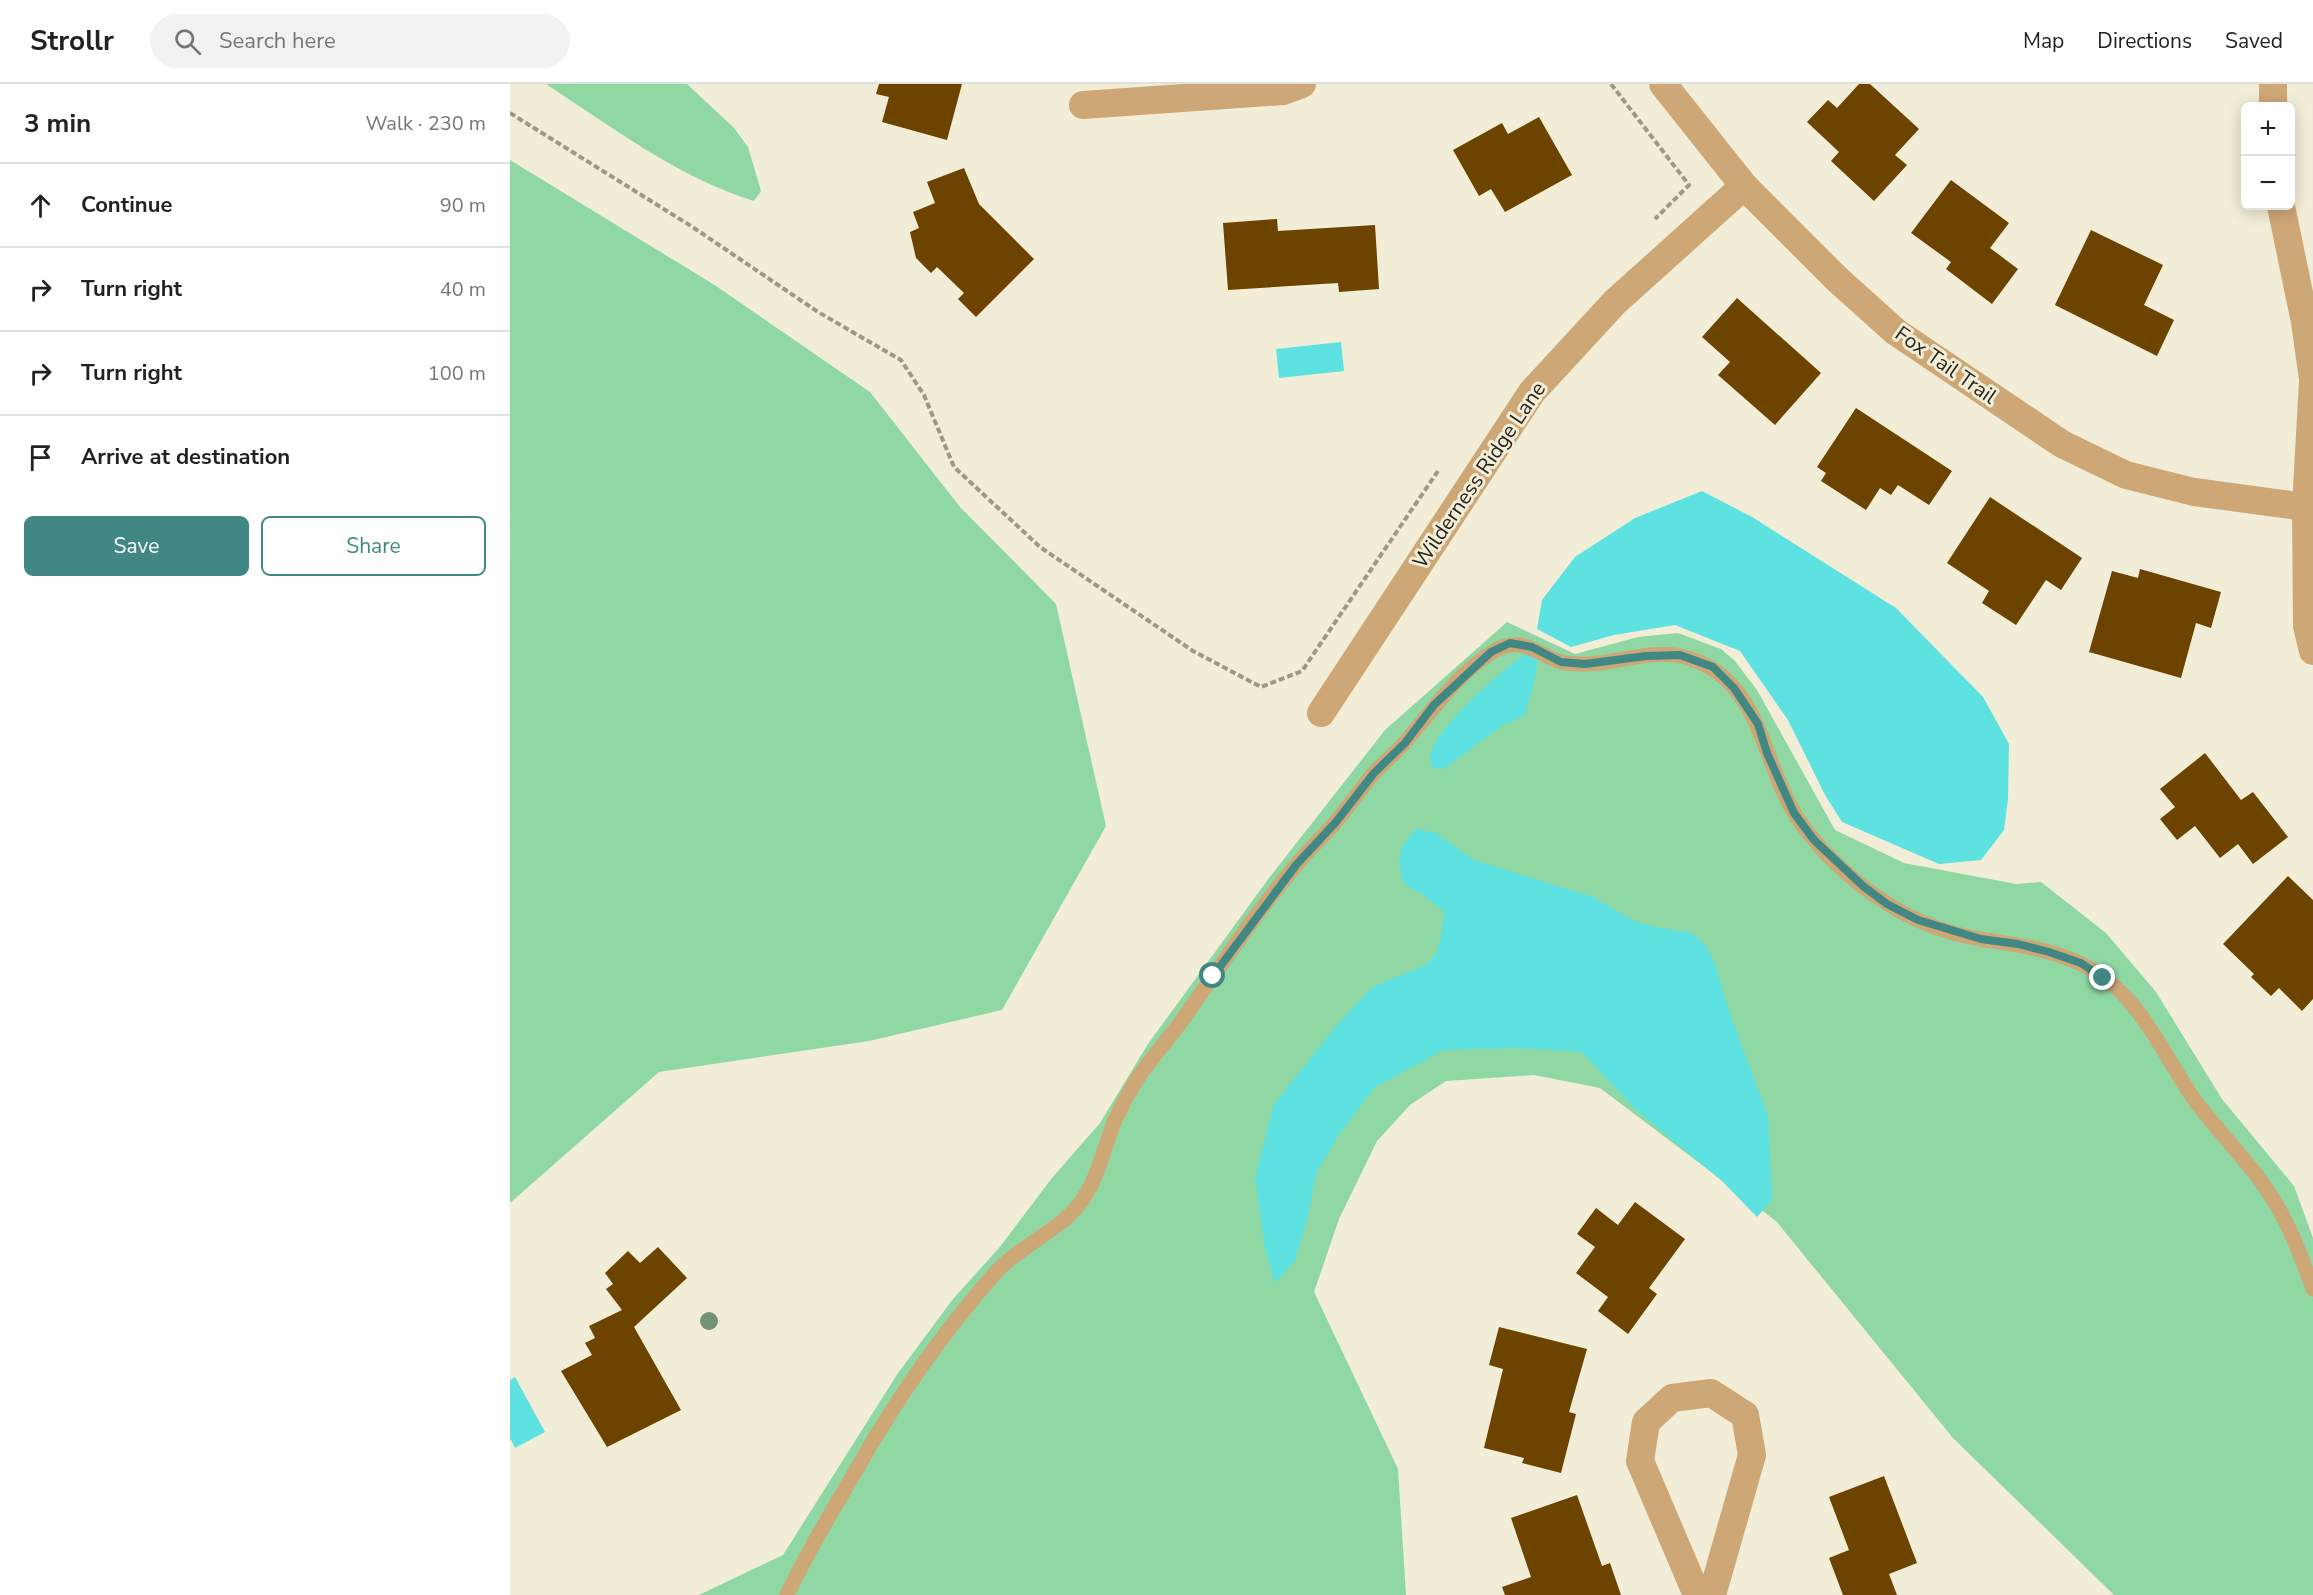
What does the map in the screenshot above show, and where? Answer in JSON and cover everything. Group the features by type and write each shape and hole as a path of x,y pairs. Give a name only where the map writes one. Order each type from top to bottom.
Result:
{"street":[{"path":"1083,105 1283,91 1302,84"},
{"name":"Fox Tail Trail","path":"1663,84 1744,186 1838,280 1896,332 2062,444 2126,475 2194,492 2309,508"},
{"path":"2272,84 2273,102"},
{"name":"Wilderness Ridge Lane","path":"1321,713 1532,392 1615,302 1744,186"},
{"path":"2282,210 2305,322 2313,380 2307,626 2313,651"},
{"path":"1697,1595 1640,1461 1646,1422 1672,1398 1711,1393 1745,1415 1752,1455 1712,1595"}],"lane":[{"path":"787,1595 825,1520 876,1433 909,1385 939,1342 1000,1267 1054,1228 1079,1204 1100,1166 1115,1120 1138,1079 1264,907 1296,865 1336,822 1374,773 1405,743 1434,705 1491,652 1510,643 1532,647 1561,662 1585,664 1646,656 1680,655 1713,667 1734,688 1758,724 1767,753 1794,813 1814,840 1863,886 1887,904 1918,920 1981,939 2018,944 2049,952 2081,963 2103,978 2132,1002 2198,1104 2261,1180 2280,1209 2313,1289"}],"path":[{"path":"1611,84 1689,185 1649,225"},
{"path":"510,113 691,226 818,312 901,360 924,395 954,466 1040,547 1193,651 1261,687 1302,671 1440,468"}],"green space":[{"path":"546,84 687,84 734,128 748,147 761,191 754,201 698,179 646,150"},
{"path":"510,160 713,284 870,392 960,507 1056,604 1106,826 1002,1010 869,1041 659,1072 510,1203"},
{"path":"1507,622 1575,654 1638,637 1678,633 1721,649 1735,661 1757,690 1835,830 1904,863 2016,884 2041,882 2106,933 2156,992 2222,1099 2294,1186 2313,1238 2313,1595 2114,1595 1953,1438 1776,1221 1600,1088 1534,1075 1446,1081 1410,1105 1377,1141 1339,1219 1314,1292 1398,1469 1406,1595 699,1595 783,1555 898,1373 953,1299 999,1248 1052,1178 1100,1123 1148,1044 1269,878 1385,730"}],"water":[{"path":"1341,342 1344,371 1279,378 1276,349"},
{"path":"1702,491 1752,517 1896,608 1983,697 2009,744 2008,799 2004,830 1981,860 1939,864 1842,822 1825,795 1788,720 1740,651 1675,625 1614,635 1571,647 1537,629 1542,600 1575,557 1635,518"},
{"path":"1525,653 1538,659 1525,715 1502,726 1444,769 1432,768 1430,759 1442,732 1470,702"},
{"path":"1416,829 1436,833 1474,860 1593,897 1636,922 1690,932 1705,945 1716,966 1728,1008 1768,1116 1772,1200 1757,1217 1722,1181 1636,1110 1582,1052 1518,1048 1444,1050 1375,1087 1338,1136 1316,1174 1307,1220 1294,1262 1275,1283 1265,1248 1255,1177 1274,1104 1337,1025 1371,988 1425,965 1436,954 1444,912 1423,895 1405,885 1400,868 1402,848"},
{"path":"515,1377 545,1432 515,1448 510,1438 510,1380"}],"building":[{"path":"879,84 962,84 947,140 882,122 889,97 876,94"},
{"path":"1859,84 1870,84 1919,129 1895,155 1907,165 1874,201 1831,161 1839,152 1807,122 1828,100 1837,108"},
{"path":"1539,117 1572,175 1505,212 1491,189 1479,196 1453,150 1502,123 1508,134"},
{"path":"964,168 979,204 1034,259 976,317 958,299 964,293 937,267 931,273 916,258 910,232 919,228 913,212 935,203 927,182"},
{"path":"1951,180 2009,223 1990,248 2018,269 1992,304 1946,269 1951,262 1911,233"},
{"path":"1277,219 1278,231 1375,225 1379,289 1339,292 1338,283 1228,290 1223,223"},
{"path":"2091,230 2163,265 2144,305 2174,320 2157,356 2055,305"},
{"path":"1737,298 1821,373 1775,425 1718,375 1730,362 1702,337"},
{"path":"1856,408 1952,471 1929,505 1898,485 1891,495 1880,488 1866,510 1821,481 1826,473 1817,467"},
{"path":"1990,497 2082,558 2061,590 2046,580 2016,625 1982,603 1989,591 1947,563"},
{"path":"2140,569 2221,592 2211,628 2196,623 2181,678 2089,652 2112,571 2138,578"},
{"path":"2205,753 2241,800 2253,792 2288,837 2253,864 2238,844 2220,858 2195,826 2177,840 2160,819 2175,807 2160,789"},
{"path":"2288,876 2313,900 2313,999 2302,1011 2279,988 2271,996 2251,977 2254,974 2223,944"},
{"path":"1635,1202 1685,1239 1649,1288 1657,1294 1628,1334 1598,1311 1608,1297 1576,1273 1595,1247 1577,1234 1596,1208 1618,1225"},
{"path":"658,1247 687,1278 634,1327 681,1410 607,1447 561,1371 592,1355 585,1343 595,1338 589,1326 622,1310 606,1289 613,1284 605,1273 628,1251 640,1263"},
{"path":"1499,1327 1587,1349 1569,1412 1576,1414 1561,1473 1522,1463 1524,1458 1484,1448 1503,1369 1489,1365"},
{"path":"1884,1476 1917,1563 1889,1574 1897,1595 1843,1595 1829,1558 1849,1550 1829,1497"},
{"path":"1577,1495 1602,1566 1610,1563 1621,1595 1505,1595 1502,1587 1531,1577 1511,1518"}],"route":[{"path":"1213,976 1296,865 1336,822 1374,773 1405,743 1434,705 1491,652 1510,643 1532,647 1561,662 1585,664 1646,656 1680,655 1713,667 1734,688 1758,724 1767,753 1794,813 1814,840 1863,886 1887,904 1918,920 1947,931 2049,952 2081,963 2103,978"}]}
